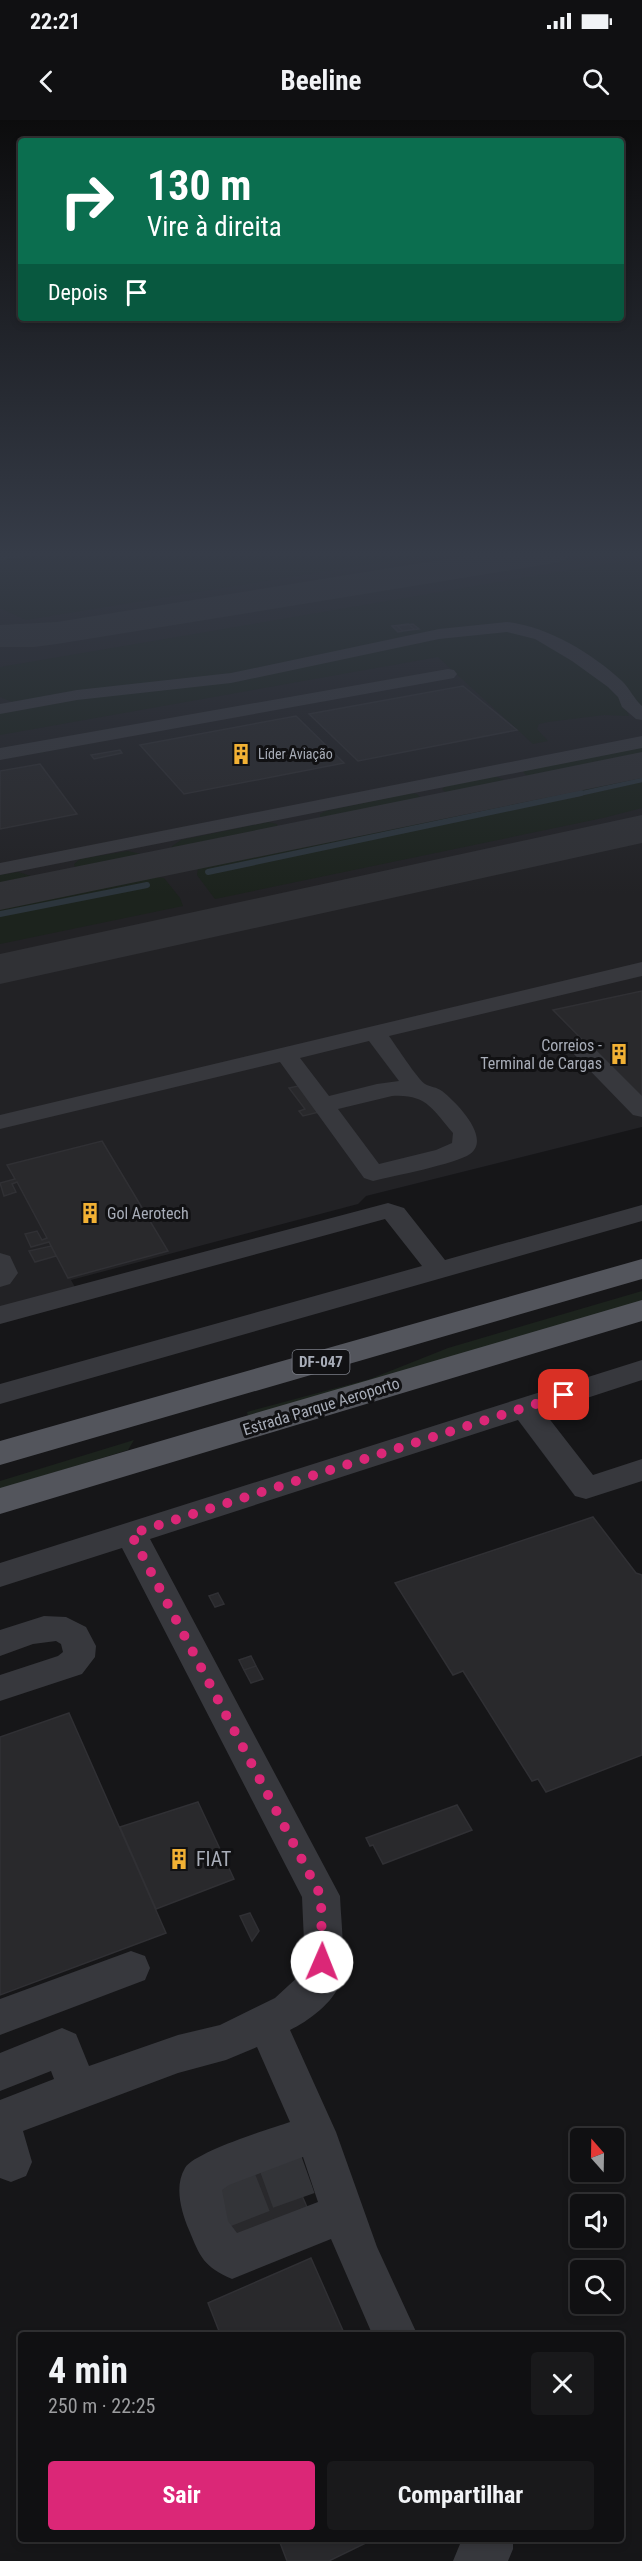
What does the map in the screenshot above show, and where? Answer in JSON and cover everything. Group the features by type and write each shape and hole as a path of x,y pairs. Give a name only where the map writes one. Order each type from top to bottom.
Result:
{"main road":[{"name":"DF-047","path":"0,1453 642,1269"},
{"name":"Estrada Parque Aeroporto","path":"0,1501 642,1310"},
{"path":"225,1389 219,1408 221,1418 237,1431"},
{"path":"143,1413 156,1425 160,1434 161,1442 158,1453"}],"street":[{"path":"0,709 77,695 231,678 288,666"},
{"path":"590,666 614,683 627,696 628,703 642,715"},
{"path":"0,754 448,674"},
{"path":"0,869 642,742"},
{"path":"0,1122 642,969"},
{"path":"374,1032 416,1088"},
{"path":"578,1045 642,1110"},
{"path":"285,1053 373,1173 445,1155 462,1148 466,1141 465,1132 430,1094 416,1088 389,1089 324,1105"},
{"path":"0,1315 378,1212 388,1211 395,1214 438,1269"},
{"path":"0,1394 642,1213"},
{"path":"0,1262 4,1273 0,1278"},
{"path":"0,1575 642,1370"},
{"path":"525,1408 586,1488 642,1470"},
{"path":"11,2162 0,2121 78,2089 178,2054 226,2042 289,2011 320,1982 323,1942 321,1896 131,1534"},
{"path":"0,1642 48,1628 60,1628 70,1632 78,1640 81,1650 78,1658 70,1665 0,1688"},
{"path":"0,2017 131,1968"},
{"path":"266,2022 315,2132 358,2255 394,2332"},
{"path":"0,2072 62,2047 78,2089"},
{"path":"315,2132 277,2154 230,2172 201,2180 199,2190 208,2225 219,2246 228,2256 238,2256 257,2240 301,2222 343,2213"},
{"path":"477,2561 489,2549 489,2542"}],"shaded area":[{"path":"0,666 642,666 642,1127 366,1196 358,1204 71,1280 76,1289 0,1308"},
{"path":"293,666 17,704 0,697 0,667"},
{"path":"306,666 388,666 0,735 0,713 75,699 231,682"},
{"path":"448,666 581,666 618,691 629,716 604,715 539,724 537,729 548,741 533,744"},
{"path":"587,666 642,666 642,707"},
{"path":"642,747 642,760 544,780 528,777 523,772 525,770"},
{"path":"642,774 642,808 603,818 215,899 197,875 198,868 207,863"},
{"path":"495,776 504,780 497,788 483,792 454,795 442,789 446,786"},
{"path":"411,793 417,794 423,800 404,808 373,815 341,819 320,818 320,814 326,811"},
{"path":"268,822 277,824 279,830 275,833 179,853 171,851 171,847 181,840"},
{"path":"128,851 145,855 150,859 88,871 75,867 74,864 80,859"},
{"path":"18,872 31,876 27,883 0,889 0,875"},
{"path":"140,875 164,878 180,898 183,906 0,944 0,904"},
{"path":"642,1291 642,1305 249,1420 247,1412 370,1379 448,1348"},
{"path":"134,1440 128,1450 0,1489 0,1481"}],"building":[{"path":"463,686 517,730 358,761 309,714"},
{"name":"Líder Aviação","path":"296,716 344,763 184,794 140,745"},
{"path":"120,750 122,753 94,759 91,755"},
{"path":"40,764 77,814 0,829 0,771"},
{"name":"Correios - Terminal de Cargas","path":"642,991 642,1098 641,1099 553,1010"},
{"path":"303,1085 323,1111 303,1116 299,1111 305,1109 289,1088"},
{"name":"Gol Aerotech","path":"102,1141 168,1251 68,1278 49,1242 31,1247 25,1234 37,1231 42,1240 47,1238 17,1182 12,1184 16,1192 4,1196 0,1183 15,1179 7,1165"},
{"path":"51,1246 56,1256 35,1262 29,1251"},
{"path":"593,1517 636,1573 642,1575 642,1755 546,1792 538,1779 532,1781 463,1671 453,1675 395,1583"},
{"path":"218,1593 224,1604 215,1607 209,1596"},
{"path":"251,1656 256,1666 244,1670 239,1660"},
{"path":"256,1666 263,1679 251,1683 244,1670"},
{"path":"69,1713 166,1933 0,1995 0,1737"},
{"name":"FIAT","path":"198,1802 234,1879 156,1909 120,1827"},
{"path":"457,1805 472,1830 383,1864 373,1845 370,1846 366,1838"},
{"path":"250,1913 259,1931 252,1941 240,1916"},
{"path":"286,2159 307,2207 226,2242 206,2193"},
{"path":"311,2258 344,2332 219,2332 208,2303"},
{"path":"280,2542 368,2542 329,2561 287,2561"}],"waterway":[{"path":"574,795 642,780"},
{"path":"208,872 581,793"},
{"path":"0,914 147,885"}],"taxiway":[{"path":"0,896 642,765"},
{"path":"0,969 642,829"}],"tunnel":[{"path":"279,2159 299,2215"},
{"path":"233,2178 255,2234"}],"place":[{"name":"Líder Aviação","path":"241,754"},
{"name":"Correios - Terminal de Cargas","path":"619,1054"},
{"name":"Gol Aerotech","path":"90,1213"},
{"name":"FIAT","path":"179,1859"}],"route":[{"path":"322,1962 321,1896 131,1534 564,1395"}]}
